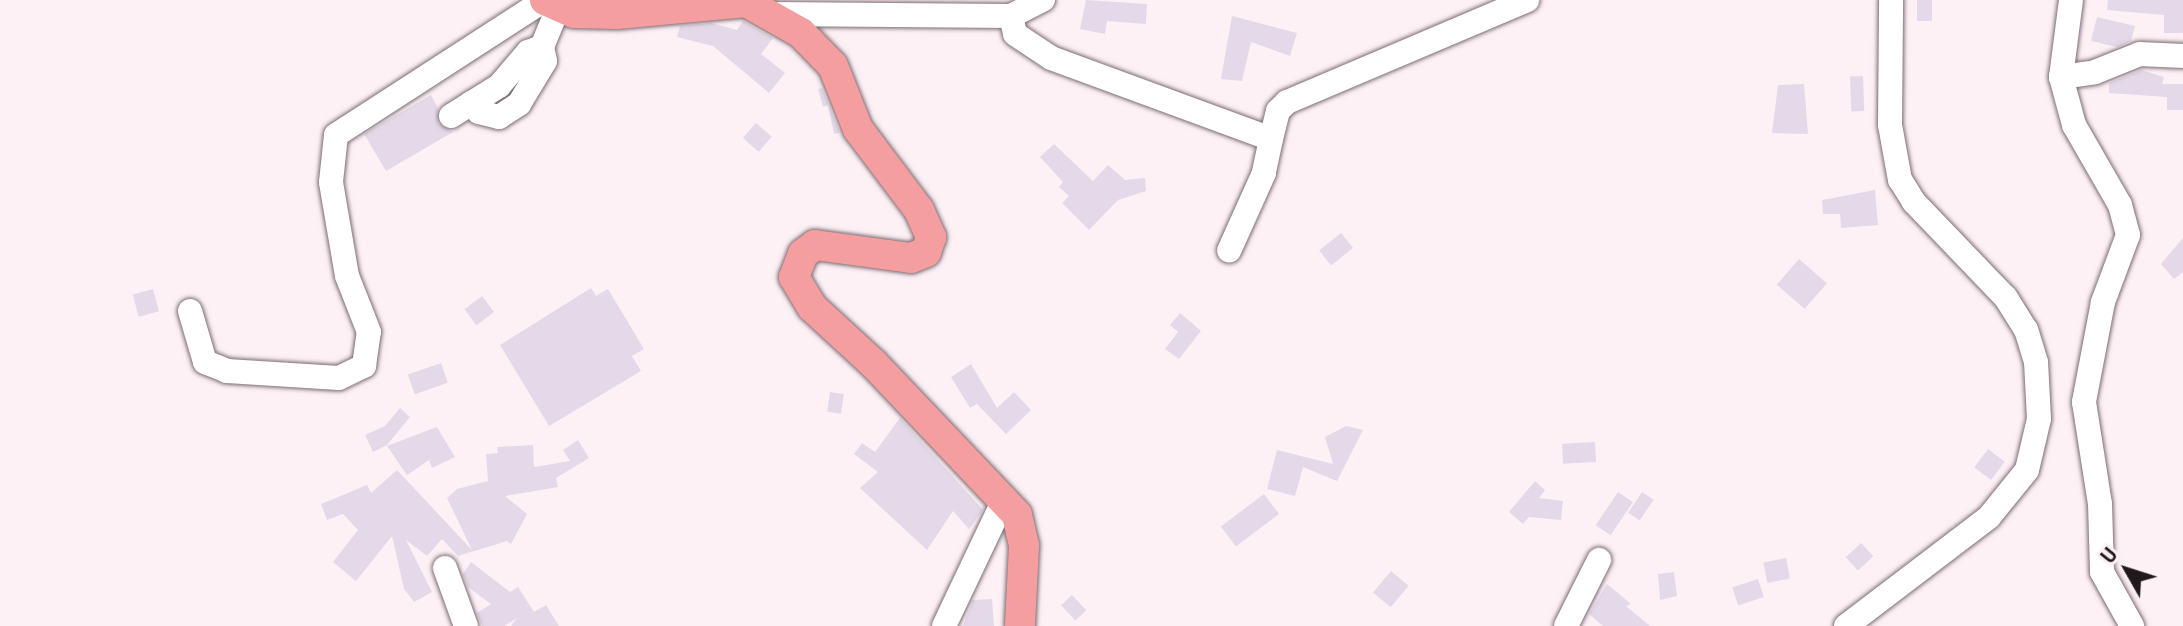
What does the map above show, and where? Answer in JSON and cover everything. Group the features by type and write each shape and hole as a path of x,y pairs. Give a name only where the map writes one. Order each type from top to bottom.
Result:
{"main road":[{"path":"549,3 617,14 732,0 771,14 801,33 833,66 858,129 930,229 926,252 911,258 815,245 795,268 798,287 1003,502 1023,529 1020,626"}],"street":[{"path":"771,14 1011,16 1043,0"},
{"path":"1229,251 1264,173 1278,111 1287,102 1527,0"},
{"path":"1846,626 1989,517 2027,470 2039,419 2036,362 2021,322 1900,180 1890,125 1891,0"},
{"path":"2071,0 2061,77 2074,125 2127,223 2126,243 2103,302 2084,402 2100,504 2102,572 2132,626"},
{"path":"542,47 528,52 499,86 461,110 499,117 519,104 545,61 542,47 549,3"},
{"path":"190,311 205,362 227,371 339,378 364,366 369,332 347,276 331,182 336,135 549,3"},
{"path":"1011,16 1015,34 1051,58 1271,139"},
{"path":"2061,77 2095,72 2140,54 2183,56"},
{"path":"511,70 519,104"},
{"path":"944,626 1003,502"},
{"path":"1566,626 1599,560"},
{"path":"445,568 466,626"}],"building":[{"path":"1086,0 1147,4 1146,24 1107,21 1105,34 1080,29"},
{"path":"1917,0 1932,0 1932,21 1917,21"},
{"path":"2108,0 2183,0 2183,33 2164,33 2164,15 2107,10"},
{"path":"1232,16 1297,33 1290,56 1251,42 1242,81 1221,79"},
{"path":"2097,17 2135,26 2131,41 2117,47 2091,41"},
{"path":"743,21 773,38 761,54 785,73 769,93 713,46 677,37 680,26 711,23 737,30"},
{"path":"2141,70 2164,77 2162,84 2183,84 2183,110 2167,110 2167,97 2109,93 2109,83"},
{"path":"1850,76 1863,76 1864,111 1851,111"},
{"path":"1804,84 1808,134 1772,133 1778,85"},
{"path":"822,88 840,133 834,134 828,105 823,107 818,89"},
{"path":"431,95 438,108 438,123 453,132 386,171 364,134"},
{"path":"756,123 772,137 759,152 743,138"},
{"path":"1054,144 1093,181 1108,165 1125,180 1145,178 1146,191 1118,200 1089,230 1062,203 1069,196 1059,187 1063,182 1040,157"},
{"path":"1875,190 1878,225 1841,228 1840,214 1823,214 1822,200"},
{"path":"1341,233 1353,248 1331,265 1319,251"},
{"path":"2183,238 2183,272 2174,279 2161,264"},
{"path":"1799,259 1827,283 1805,309 1777,285"},
{"path":"591,288 596,296 608,289 644,349 632,356 641,371 549,426 500,345"},
{"path":"153,289 159,311 139,317 133,294"},
{"path":"482,296 494,312 476,325 464,309"},
{"path":"1180,313 1201,331 1179,359 1165,349 1178,332 1170,325"},
{"path":"441,363 448,383 415,394 408,374"},
{"path":"971,364 997,408 1014,392 1031,410 1006,434 977,404 970,408 951,377"},
{"path":"830,392 844,394 841,414 827,412"},
{"path":"400,408 410,417 387,445 373,452 365,435 385,426"},
{"path":"900,418 983,510 969,529 953,511 927,550 860,488 878,472 854,454 862,443 875,452"},
{"path":"1346,426 1363,430 1337,481 1303,467 1295,496 1267,489 1277,450 1333,464 1325,437"},
{"path":"437,427 455,457 432,468 429,460 407,475 387,446"},
{"path":"578,440 589,458 556,478 558,487 505,496 527,514 511,544 507,541 458,556 442,539 427,556 406,540 432,592 414,602 404,589 392,536 356,581 333,562 358,530 343,514 327,520 321,504 367,485 371,493 397,470 472,550 447,498 457,489 488,481 486,454 498,453 497,447 533,445 534,467 570,461 563,450"},
{"path":"1595,442 1596,462 1563,464 1562,444"},
{"path":"1988,449 2005,462 1991,480 1974,467"},
{"path":"1535,481 1545,490 1539,498 1563,501 1561,520 1529,517 1523,524 1509,512"},
{"path":"1618,492 1633,502 1611,535 1596,525"},
{"path":"1642,492 1654,500 1640,521 1628,513"},
{"path":"1264,494 1279,514 1236,546 1221,526"},
{"path":"1861,543 1873,556 1858,570 1846,557"},
{"path":"1786,558 1790,579 1767,583 1763,562"},
{"path":"471,562 510,592 518,587 534,612 546,605 559,626 511,626 517,618 504,626 482,626 477,613 491,604 468,587 463,574"},
{"path":"1391,571 1409,586 1391,607 1373,592"},
{"path":"1674,572 1677,596 1660,600 1658,574"},
{"path":"1758,579 1764,597 1738,605 1732,587"},
{"path":"1607,584 1631,604 1626,606 1650,626 1603,626 1589,614"},
{"path":"1072,595 1086,610 1075,621 1061,605"},
{"path":"992,599 994,626 963,626 973,600"}]}
